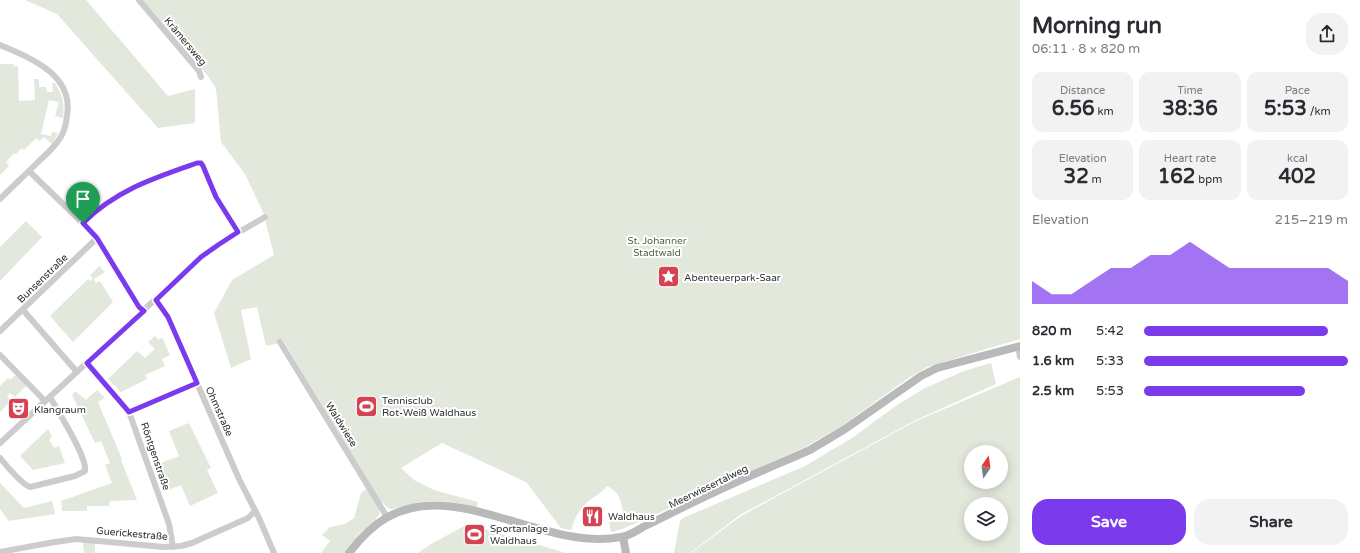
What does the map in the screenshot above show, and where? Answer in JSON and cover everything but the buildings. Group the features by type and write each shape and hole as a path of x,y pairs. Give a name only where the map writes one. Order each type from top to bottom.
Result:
{"main road":[{"name":"Meerwiesertalweg","path":"349,553 363,537 388,517 415,507 444,505 468,509 573,538 603,540 623,537 694,502 822,443 845,429 921,376 937,368 1019,346"},
{"path":"623,537 626,553"}],"street":[{"name":"Krämersweg","path":"138,0 199,71 201,77"},
{"path":"0,45 32,59 48,70 59,82 67,100 68,108 68,114 62,136 51,150 0,199"},
{"path":"83,223 100,207 141,183 197,163 201,163 216,197 238,232"},
{"path":"29,171 97,238 139,307 144,311"},
{"path":"0,443 201,257 238,232 265,217"},
{"name":"Bunsenstraße","path":"0,331 97,238"},
{"name":"Ohmstraße","path":"156,300 168,317 274,553"},
{"path":"23,310 77,372"},
{"name":"Waldwiese","path":"280,342 388,517"},
{"path":"1019,346 1020,357"},
{"path":"0,355 48,399 77,446 86,465 85,471 75,476 30,487 26,486 0,458"},
{"name":"Röntgenstraße","path":"87,363 129,412 169,524 173,547"},
{"path":"129,412 197,383"},
{"name":"Guerickestraße","path":"0,552 76,539 173,547 192,543 248,518 255,511"}],"green space":[{"path":"25,0 86,0 168,96 195,89 195,123 158,128 57,14"},
{"name":"St. Johanner Stadtwald","path":"143,0 1020,0 1020,339 927,367 907,379 843,425 807,446 714,488 690,494 680,503 644,520 611,532 609,521 624,518 620,499 616,492 607,486 580,510 571,530 561,528 526,482 442,443 401,468 414,480 434,490 478,502 477,507 443,501 429,501 390,509 387,508 382,502 377,505 380,513 376,519 360,533 344,553 321,553 330,541 322,535 330,527 345,524 354,518 361,493 371,486 284,342 266,346 257,307 241,310 251,359 231,368 214,313 232,280 274,255 263,212 245,174 221,142 216,88 207,75"},
{"path":"0,64 14,64 14,66 18,66 19,101 35,100 34,79 39,79 39,87 46,87 47,92 53,92 52,83 55,83 61,95 64,109 63,118 55,116 59,102 49,100 41,134 51,136 52,132 58,133 52,144 44,137 40,141 36,138 24,150 22,148 16,154 14,153 6,162 9,166 0,175"},
{"path":"26,221 42,237 0,281 0,247"},
{"path":"99,266 105,272 94,279 96,283 100,281 113,302 73,342 50,316 88,279 90,281 93,278 90,276"},
{"path":"155,336 159,340 162,337 170,355 162,359 165,366 145,375 147,379 121,392 108,379 137,351 145,358 155,349 148,342"},
{"path":"991,363 996,384 916,420 740,515 690,553 674,553 680,521 683,518 805,466 852,438 897,405 925,388 964,371"},
{"path":"14,376 17,376 26,386 15,397 10,393 7,396 11,401 0,412 0,386 8,378 10,380"},
{"path":"1020,377 1020,553 691,553 741,516 916,421"},
{"path":"97,390 105,398 98,402 122,459 121,460 137,500 110,501 109,506 87,506 87,511 62,511 61,501 112,483 105,465 110,463 101,441 95,443 72,395 75,391 86,400"},
{"path":"189,423 211,468 207,470 218,493 190,506 181,485 163,492 153,466 179,456 169,431"},
{"path":"48,429 52,436 49,440 54,448 59,446 65,463 33,470 20,456"},
{"path":"0,483 24,508 52,501 55,514 9,521 0,509"},
{"name":"Sportanlage Waldhaus","path":"468,524 566,553 418,553 431,544"},
{"path":"83,542 95,543 95,553 84,553"}],"place":[{"name":"Abenteuerpark-Saar","path":"668,277"},
{"name":"Tennisclub Rot-Weiß Waldhaus","path":"367,406"},
{"name":"Klangraum","path":"19,409"},
{"name":"Waldhaus","path":"593,516"},
{"name":"Sportanlage Waldhaus","path":"475,534"}],"route":[{"path":"197,163 201,163 216,197 238,232 201,257 156,300 168,317 197,383 129,412 87,363 144,311 139,307 95,235 83,223 100,207 141,183 197,163"}]}
